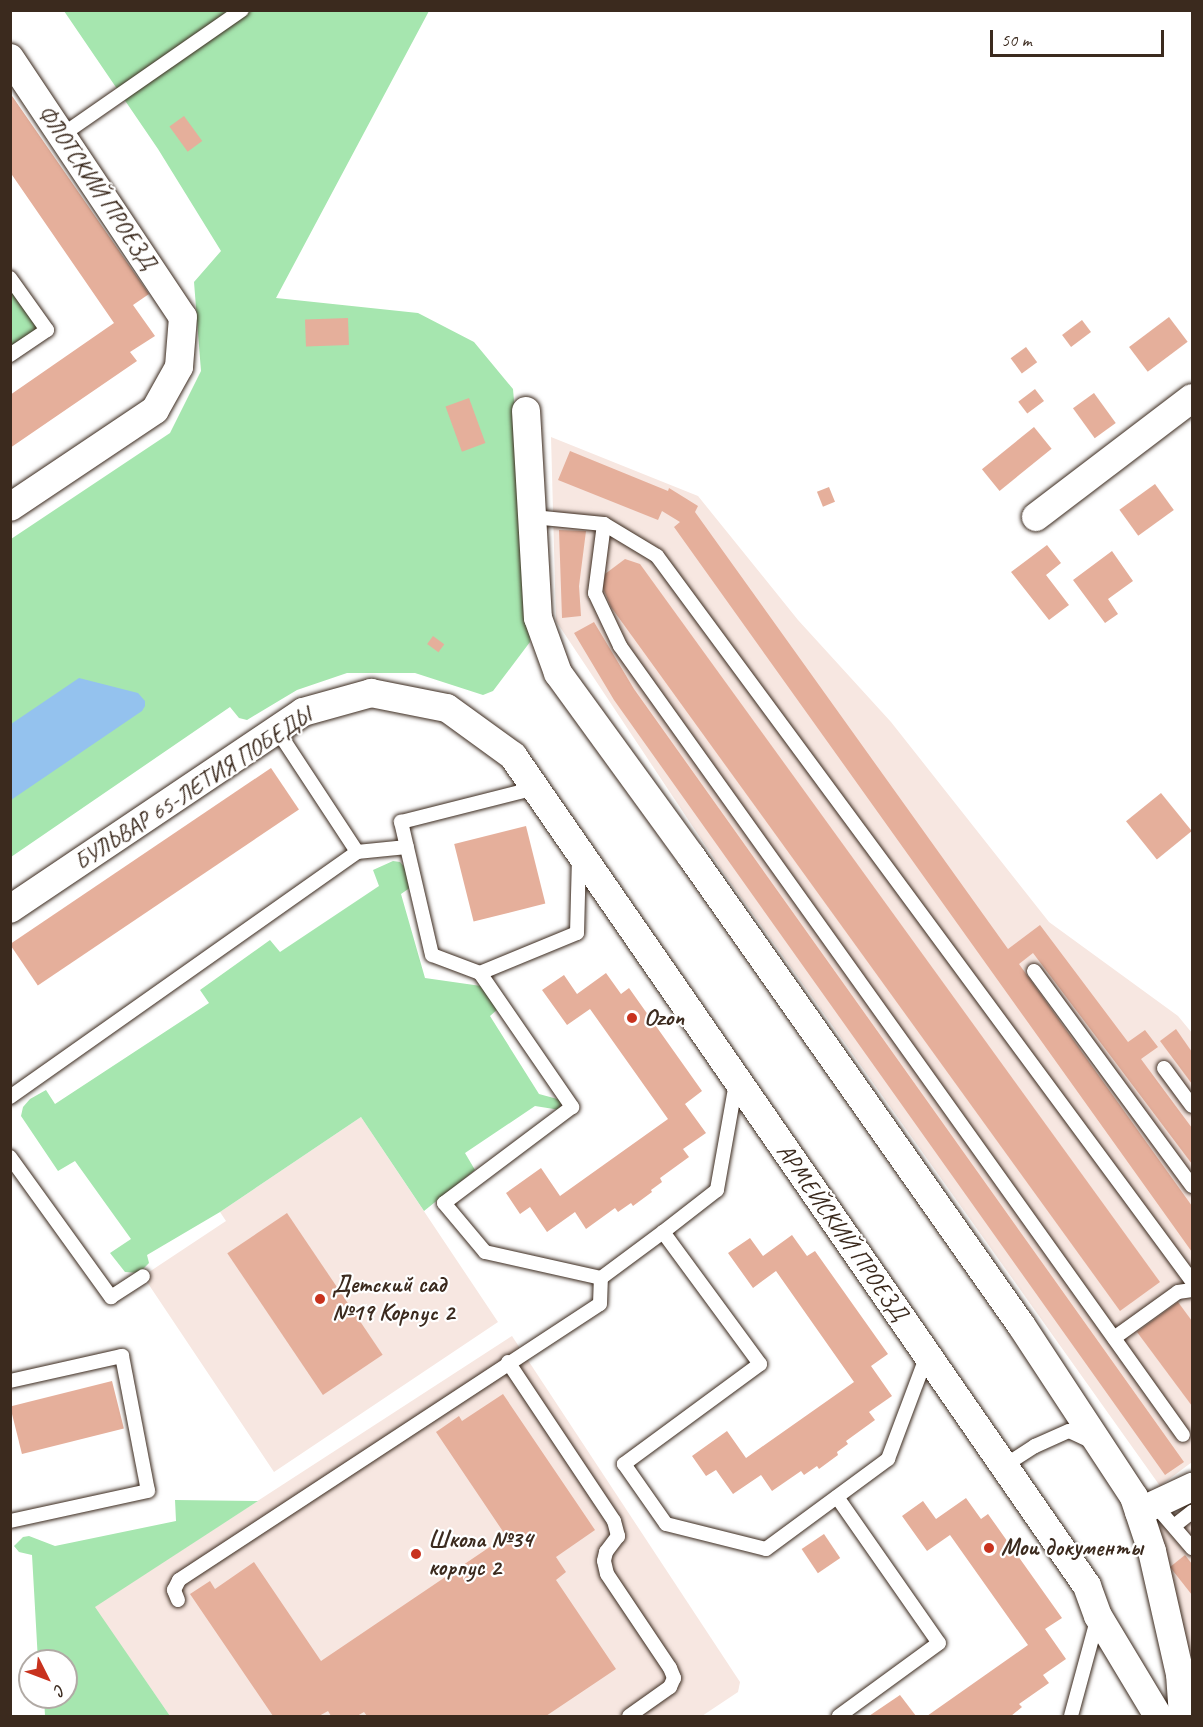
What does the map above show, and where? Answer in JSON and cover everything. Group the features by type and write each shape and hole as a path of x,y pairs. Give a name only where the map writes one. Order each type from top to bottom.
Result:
{"street":[{"name":"ФЛОТСКИЙ ПРОЕЗД","path":"10,58 183,316 179,367 155,410 10,507"},
{"path":"1036,517 1192,398"},
{"path":"526,411 538,618 558,673 691,856 1015,1315 1134,1497 1147,1508 1152,1551 1180,1674 1183,1716"},
{"name":"БУЛЬВАР 65-ЛЕТИЯ ПОБЕДЫ","path":"10,909 303,712 371,693 447,708 513,756"},
{"name":"АРМЕЙСКИЙ ПРОЕЗД","path":"513,756 1087,1586 1098,1616 1158,1716"},
{"path":"1147,1508 1192,1487"}],"lane":[{"path":"62,135 242,10"},
{"path":"10,278 47,330 10,355"},
{"path":"533,517 604,524 657,556 1192,1281"},
{"path":"604,524 595,593 620,646 1183,1435"},
{"path":"278,730 357,852"},
{"path":"535,788 401,822 432,955 480,973 572,1107 444,1203 485,1251 601,1278 717,1190 737,1080"},
{"path":"10,1097 357,852 407,848"},
{"path":"480,973 577,933 579,852"},
{"path":"1034,971 1192,1186"},
{"path":"1164,1068 1192,1106"},
{"path":"10,1157 111,1297 143,1276"},
{"path":"663,1232 760,1364 624,1464 666,1524 766,1549 888,1459 927,1355"},
{"path":"178,1600 174,1590 179,1580 508,1362 600,1304 601,1278"},
{"path":"1114,1338 1178,1292 1192,1290"},
{"path":"10,1381 122,1356 148,1491 10,1521"},
{"path":"508,1362 614,1521 618,1536 606,1552 604,1561 607,1574 670,1668 674,1678 670,1687 629,1716"},
{"path":"1004,1466 1035,1446 1069,1431 1101,1445"},
{"path":"837,1497 939,1643 839,1716"},
{"path":"1147,1508 1174,1526 1192,1548"},
{"path":"1174,1526 1192,1512"},
{"path":"1071,1716 1098,1616"}],"shaded area":[{"path":"551,437 698,496 798,620 891,722 1049,922 1178,1016 1192,1033 1192,1462 1160,1486 723,872 556,621"},
{"name":"Детский сад №19 Корпус 2","path":"361,1117 498,1322 274,1472 143,1276 226,1221 220,1212"},
{"name":"Школа №34 корпус 2","path":"512,1336 740,1682 738,1692 702,1716 170,1716 94,1607"},
{"path":"1192,1501 1192,1661 1156,1529"}],"green space":[{"path":"64,11 429,11 276,298 418,313 474,342 513,389 524,517 530,642 493,691 483,695 415,673 347,673 297,690 247,720 239,718 230,707 11,857 11,539 170,433 201,371 194,282 221,251 158,149"},
{"path":"10,287 40,328 10,348"},
{"path":"393,861 400,862 406,869 411,887 401,894 425,978 481,986 500,1007 490,1016 539,1094 561,1100 560,1110 535,1106 465,1153 475,1170 424,1211 361,1117 220,1212 147,1255 149,1263 139,1273 125,1272 110,1253 131,1239 75,1161 58,1171 21,1116 23,1107 30,1099 46,1090 55,1104 209,1003 200,990 270,940 280,952 379,886 373,870"},
{"path":"175,1500 258,1501 95,1607 170,1716 45,1716 45,1709 78,1709 78,1649 37,1649 32,1555 19,1552 14,1546 23,1537 29,1536 55,1546 176,1521"}],"water":[{"path":"79,678 138,693 145,701 145,706 142,711 11,800 11,724"}],"building":[{"path":"10,93 149,294 133,305 155,336 130,352 137,361 10,448 10,395 114,323 10,172"},
{"path":"184,116 202,141 188,152 169,127"},
{"path":"1169,317 1188,342 1148,372 1129,347"},
{"path":"348,318 349,345 306,346 305,320"},
{"path":"1082,320 1091,332 1071,347 1062,335"},
{"path":"1026,347 1037,362 1022,374 1011,358"},
{"path":"1035,389 1044,401 1027,414 1018,402"},
{"path":"1094,393 1116,423 1095,438 1073,408"},
{"path":"469,398 485,443 462,452 446,407"},
{"path":"1034,427 1052,449 1000,491 982,469"},
{"path":"570,451 668,491 669,488 698,506 695,512 1008,949 1040,925 1128,1042 1145,1030 1158,1047 1141,1059 1192,1128 1192,1164 1033,953 1019,964 1192,1206 1192,1252 674,527 680,522 662,511 658,520 558,480"},
{"path":"1155,484 1174,510 1138,536 1119,510"},
{"path":"829,487 835,502 823,507 817,492"},
{"path":"559,530 586,531 579,586 581,616 562,618"},
{"path":"1047,545 1061,563 1046,575 1069,605 1049,620 1011,572"},
{"path":"1112,551 1133,581 1108,599 1118,614 1105,623 1073,580"},
{"path":"625,559 640,564 1160,1282 1120,1311 611,607 603,588 605,574"},
{"path":"594,622 634,689 1184,1462 1165,1475 614,700 574,633"},
{"path":"433,636 444,644 438,652 427,644"},
{"path":"271,768 299,809 38,986 10,944"},
{"path":"1161,793 1192,831 1157,859 1126,821"},
{"path":"526,826 545,904 474,922 454,844"},
{"path":"606,973 621,994 629,988 702,1091 685,1104 706,1133 683,1149 689,1157 660,1178 662,1182 633,1206 631,1203 618,1212 615,1208 586,1229 575,1212 547,1232 530,1207 520,1214 506,1193 541,1168 560,1196 668,1119 590,1009 567,1025 542,990 564,975 577,994"},
{"path":"1176,1029 1192,1052 1192,1084 1160,1041"},
{"path":"287,1213 383,1355 323,1395 227,1253"},
{"path":"792,1235 807,1256 815,1251 888,1354 871,1366 892,1396 869,1412 875,1420 846,1441 848,1444 837,1452 838,1455 819,1469 817,1466 804,1475 801,1471 772,1491 761,1475 733,1494 716,1470 706,1476 692,1456 727,1431 746,1458 854,1382 776,1271 753,1288 728,1253 750,1238 763,1256"},
{"path":"1178,1302 1192,1321 1192,1406 1137,1332"},
{"path":"112,1381 124,1429 22,1454 10,1406"},
{"name":"Школа №34 корпус 2","path":"503,1394 595,1530 556,1557 566,1572 556,1580 616,1669 546,1716 367,1716 364,1712 357,1716 331,1716 328,1711 319,1716 273,1716 190,1594 210,1581 215,1589 254,1562 321,1661 506,1536 436,1432 459,1416 462,1421"},
{"path":"966,1498 981,1519 988,1514 1062,1618 1045,1629 1066,1659 1043,1675 1049,1683 1019,1704 1022,1707 1011,1716 927,1716 1028,1645 950,1535 927,1551 902,1516 923,1501 936,1519"},
{"path":"824,1534 840,1558 818,1573 802,1549"},
{"path":"1185,1555 1192,1564 1192,1595 1170,1567"},
{"path":"900,1695 916,1716 869,1716"}],"place":[{"name":"Ozon","path":"632,1018"},
{"name":"Детский сад №19 Корпус 2","path":"320,1299"},
{"name":"Мои документы","path":"989,1548"},
{"name":"Школа №34 корпус 2","path":"416,1554"}]}
